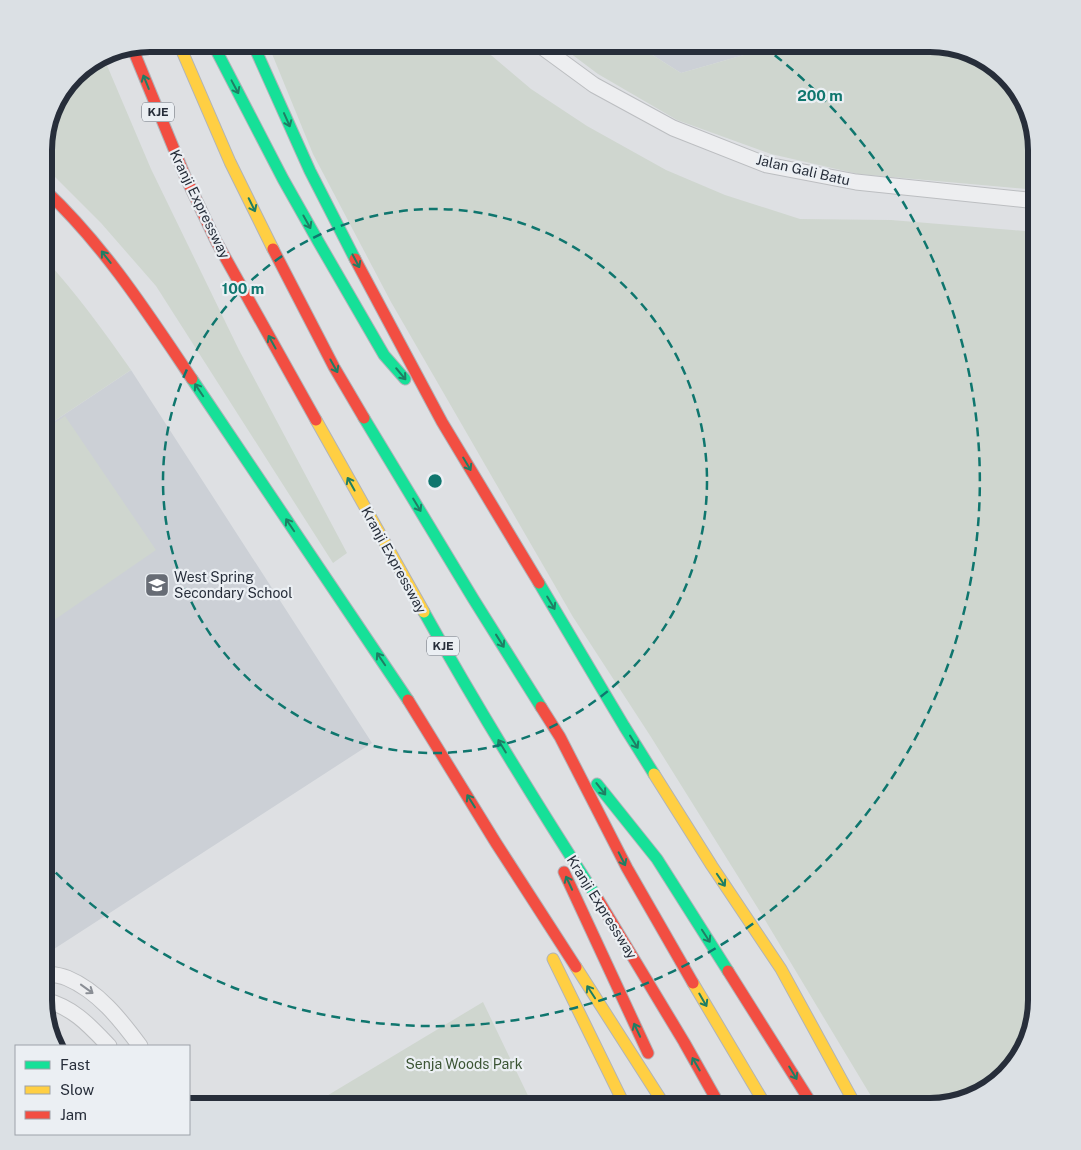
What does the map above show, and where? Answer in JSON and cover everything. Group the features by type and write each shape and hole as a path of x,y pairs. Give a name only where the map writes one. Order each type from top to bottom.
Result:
{"highway":[{"path":"183,53 230,162 334,367 474,600 560,738 627,868 761,1098"},
{"path":"218,53 283,179 384,354 442,422"},
{"path":"257,53 310,171 442,422 624,726 712,866 780,969 852,1098"},
{"name":"Kranji Expressway","path":"135,54 185,176 216,241 261,324 463,682 601,905 716,1098"},
{"path":"53,195 89,236 137,298 403,692 496,843 660,1098"},
{"path":"560,738 657,859 808,1098"},
{"path":"516,770 668,1098"},
{"path":"496,843 539,931"},
{"path":"548,948 620,1098"}],"street":[{"name":"Jalan Gali Batu","path":"550,53 594,85 673,128 767,165 856,182 1028,200"},
{"path":"52,975 64,977 83,986 121,1021 139,1045"},
{"path":"52,1002 73,1012 108,1045"}],"shaded area":[{"path":"649,53 751,53 681,73"},
{"name":"West Spring Secondary School","path":"131,370 372,743 54,949 52,949 53,422"}],"green space":[{"path":"272,53 489,53 531,89 587,126 666,170 725,195 800,219 891,220 1028,231 1028,1013 1015,1049 1000,1069 990,1077 974,1087 950,1096 931,1098 872,1098 759,910 651,737 573,617 391,302 313,154"},
{"path":"570,53 649,53 681,73 751,53 944,53 956,56 980,66 990,73 1000,81 1015,101 1028,137 1028,189 858,174 771,154 677,120 598,74"},
{"path":"106,63 151,169 239,350 347,553 333,563 156,286 101,223 53,175 53,137 60,113 69,96 81,81"},
{"path":"53,268 89,312 131,370 53,422"},
{"path":"65,416 156,550 52,621 53,424"},
{"name":"Senja Woods Park","path":"483,1002 529,1098 323,1098"}],"traffic: fast":[{"path":"218,53 283,179 318,241 384,355 405,379"},
{"path":"257,53 310,171 355,259"},
{"path":"192,379 408,700"},
{"path":"364,418 541,707"},
{"path":"539,583 654,774"},
{"path":"424,612 508,756 596,896"},
{"path":"597,784 657,859 728,971"}],"traffic: slow":[{"path":"183,53 230,162 273,249"},
{"path":"316,420 424,612"},
{"path":"654,774 712,866 781,969 852,1098"},
{"path":"553,959 621,1098"},
{"path":"576,967 660,1098"},
{"path":"693,983 761,1098"}],"traffic: jam":[{"path":"135,54 185,176 216,241 316,420"},
{"path":"53,198 86,232 105,256 141,304 192,379"},
{"path":"273,249 334,367 364,418"},
{"path":"355,259 442,422 539,583"},
{"path":"408,700 496,843 576,967"},
{"path":"541,707 560,737 627,868 693,983"},
{"path":"564,872 648,1053"},
{"path":"596,896 716,1098"},
{"path":"728,971 808,1098"}],"place":[{"name":"West Spring Secondary School","path":"157,585"}]}
